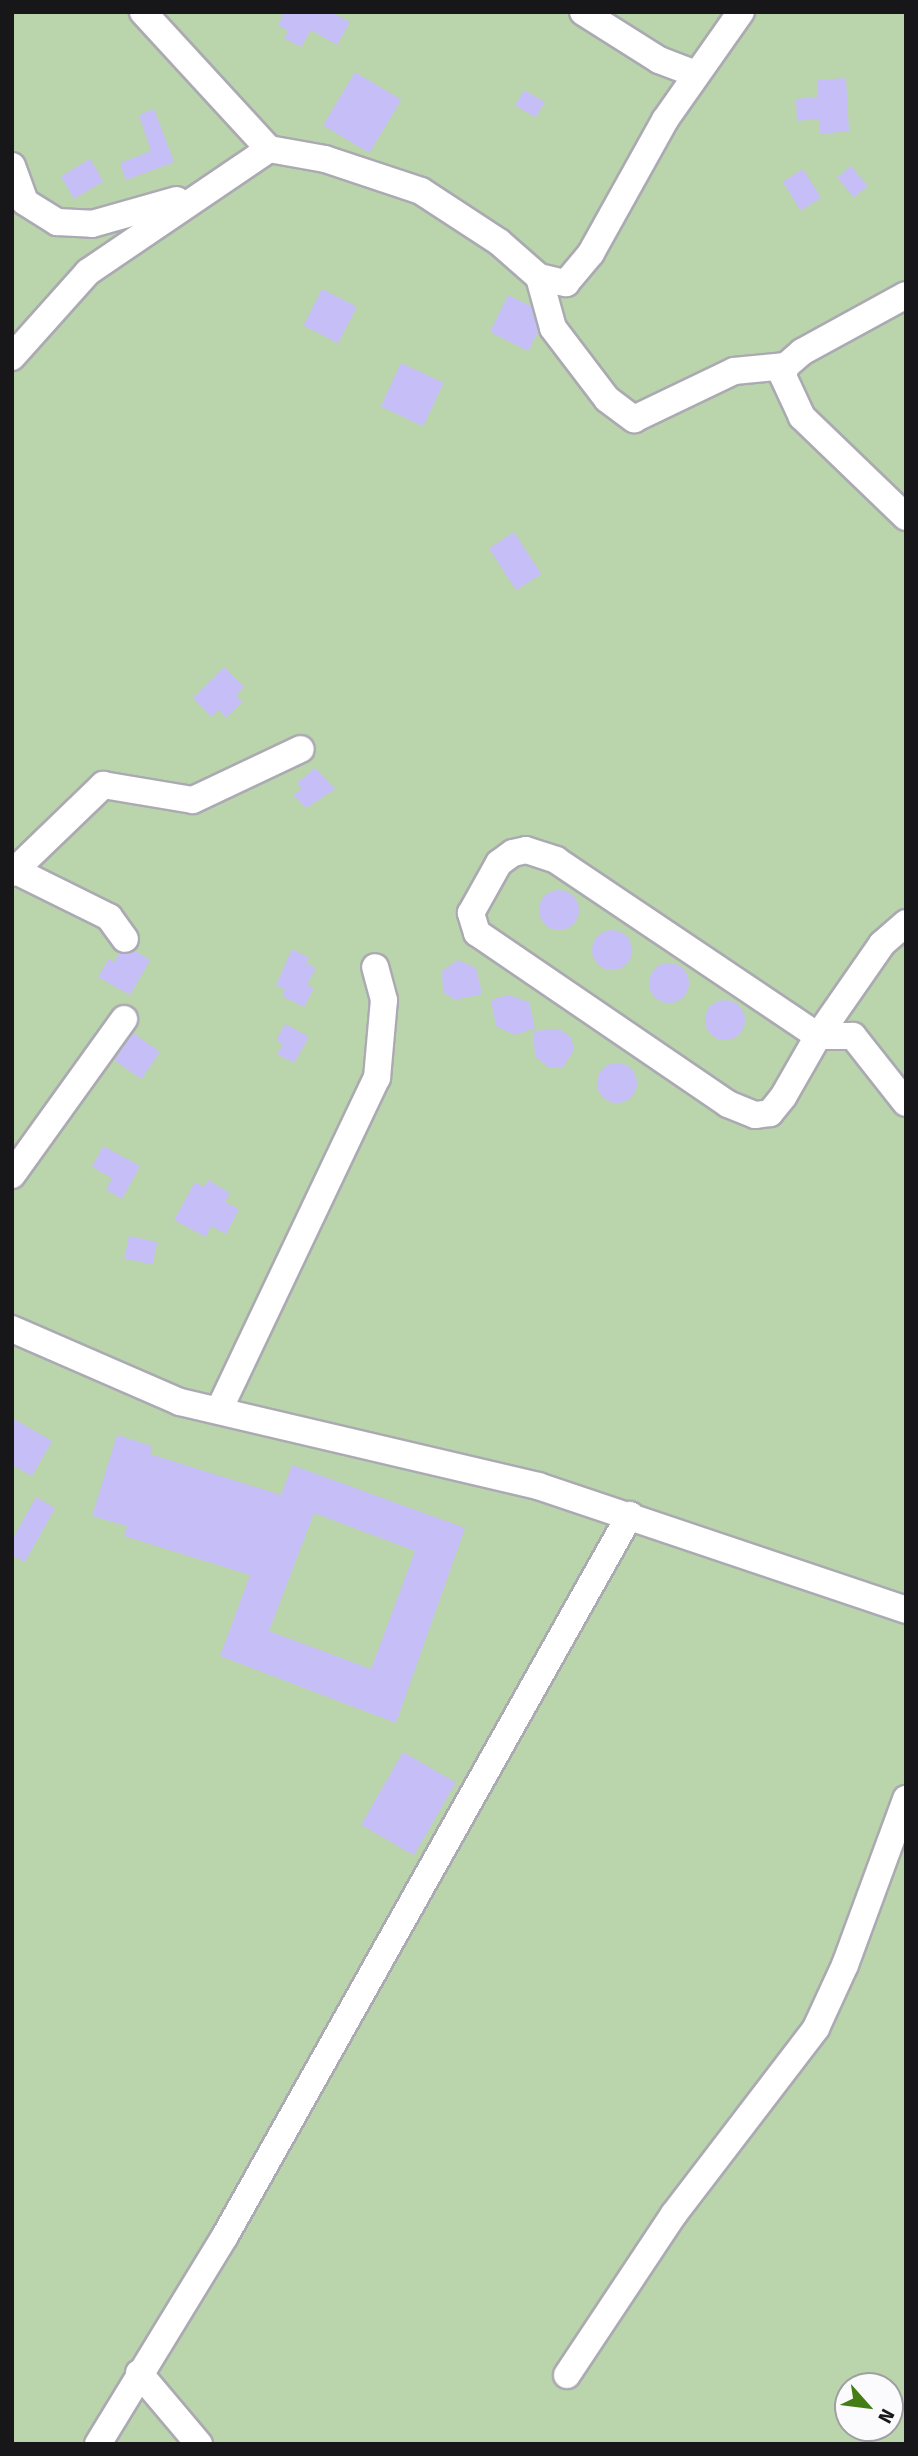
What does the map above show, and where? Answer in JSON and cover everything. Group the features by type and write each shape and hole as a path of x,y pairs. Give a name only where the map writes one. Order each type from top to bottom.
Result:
{"street":[{"path":"144,12 269,149 324,159 421,191 499,242 539,277 566,283 580,271 695,74 741,12"},
{"path":"583,12 666,64 695,74"},
{"path":"12,357 88,272 196,195 269,149"},
{"path":"12,166 25,202 57,222 92,224 196,195"},
{"path":"539,277 553,328 607,399 634,419 734,371 786,366 906,295"},
{"path":"786,366 784,384 802,417 906,517"},
{"path":"125,939 109,917 14,872 103,785 193,800 301,749"},
{"path":"906,923 882,944 818,1036 770,1113 742,1113 477,933 471,923 471,913 499,863 513,853 539,853 615,898 818,1036 853,1036 906,1103"},
{"path":"219,1410 377,1078 384,1000 375,967"},
{"path":"12,1175 124,1019"},
{"path":"12,1329 180,1402 448,1462 630,1515 906,1610"},
{"path":"99,2444 139,2373 225,2236 630,1515"},
{"path":"567,2375 659,2235 816,2028 845,1965 906,1799"},
{"path":"139,2373 199,2444"}],"green space":[{"path":"12,12 906,12 906,2444 12,2444"}],"building":[{"path":"278,12 331,12 350,22 337,45 311,30 301,47 284,38 288,31 278,25 283,15"},
{"path":"355,72 401,100 369,153 323,125"},
{"path":"846,78 849,131 820,134 819,119 797,121 796,99 818,97 817,80"},
{"path":"524,90 545,102 536,118 515,106"},
{"path":"154,109 174,162 126,180 120,163 151,151 139,115"},
{"path":"90,159 103,181 74,199 61,177"},
{"path":"851,166 868,186 854,197 837,178"},
{"path":"803,169 821,198 801,211 783,182"},
{"path":"322,289 357,307 338,343 303,326"},
{"path":"508,295 531,306 538,332 528,351 490,332"},
{"path":"401,363 444,383 423,426 381,407"},
{"path":"514,532 541,574 516,590 489,548"},
{"path":"224,667 244,687 236,695 242,702 226,718 219,710 211,717 193,698"},
{"path":"315,768 335,789 306,808 293,795 302,789 297,783"},
{"path":"559,890 567,891 573,896 578,902 578,918 573,924 567,929 559,930 551,929 545,924 540,918 539,910 540,902 545,896 551,891"},
{"path":"612,930 620,931 626,936 631,942 631,958 626,964 620,969 612,970 604,969 598,964 593,958 592,950 593,942 598,936 604,931"},
{"path":"292,949 309,958 306,963 316,968 307,985 314,988 304,1007 282,996 285,990 276,985"},
{"path":"135,951 150,960 130,995 98,977 109,959 114,962 119,954"},
{"path":"458,960 476,968 482,994 455,1000 443,992 442,971"},
{"path":"669,963 677,964 683,969 688,975 688,991 683,997 677,1002 669,1003 661,1002 655,997 650,991 649,983 650,975 655,969 661,964"},
{"path":"508,995 529,1002 535,1028 515,1035 496,1026 491,1000"},
{"path":"725,1000 739,1006 745,1020 739,1034 725,1040 711,1034 705,1020 711,1006"},
{"path":"285,1024 309,1037 294,1063 277,1054 283,1044 276,1040"},
{"path":"559,1029 571,1037 574,1050 563,1067 549,1068 535,1056 533,1031"},
{"path":"133,1033 160,1052 141,1079 114,1060"},
{"path":"617,1063 625,1064 631,1069 636,1075 636,1091 631,1097 625,1102 617,1103 609,1102 603,1097 598,1091 597,1083 598,1075 603,1069 609,1064"},
{"path":"103,1146 140,1166 122,1199 106,1190 112,1178 92,1167"},
{"path":"208,1180 230,1193 225,1202 239,1209 226,1234 211,1226 206,1237 174,1220 195,1182 204,1187"},
{"path":"129,1236 157,1242 153,1265 124,1258"},
{"path":"12,1418 52,1441 32,1476 12,1465"},
{"path":"117,1435 152,1446 150,1454 281,1495 292,1465 465,1528 396,1723 220,1656 250,1575 124,1536 127,1526 92,1516","holes":["314,1513 415,1551 371,1669 269,1631"]},
{"path":"36,1497 55,1508 25,1562 12,1555 12,1540"},
{"path":"403,1752 456,1782 414,1855 361,1825"}]}
